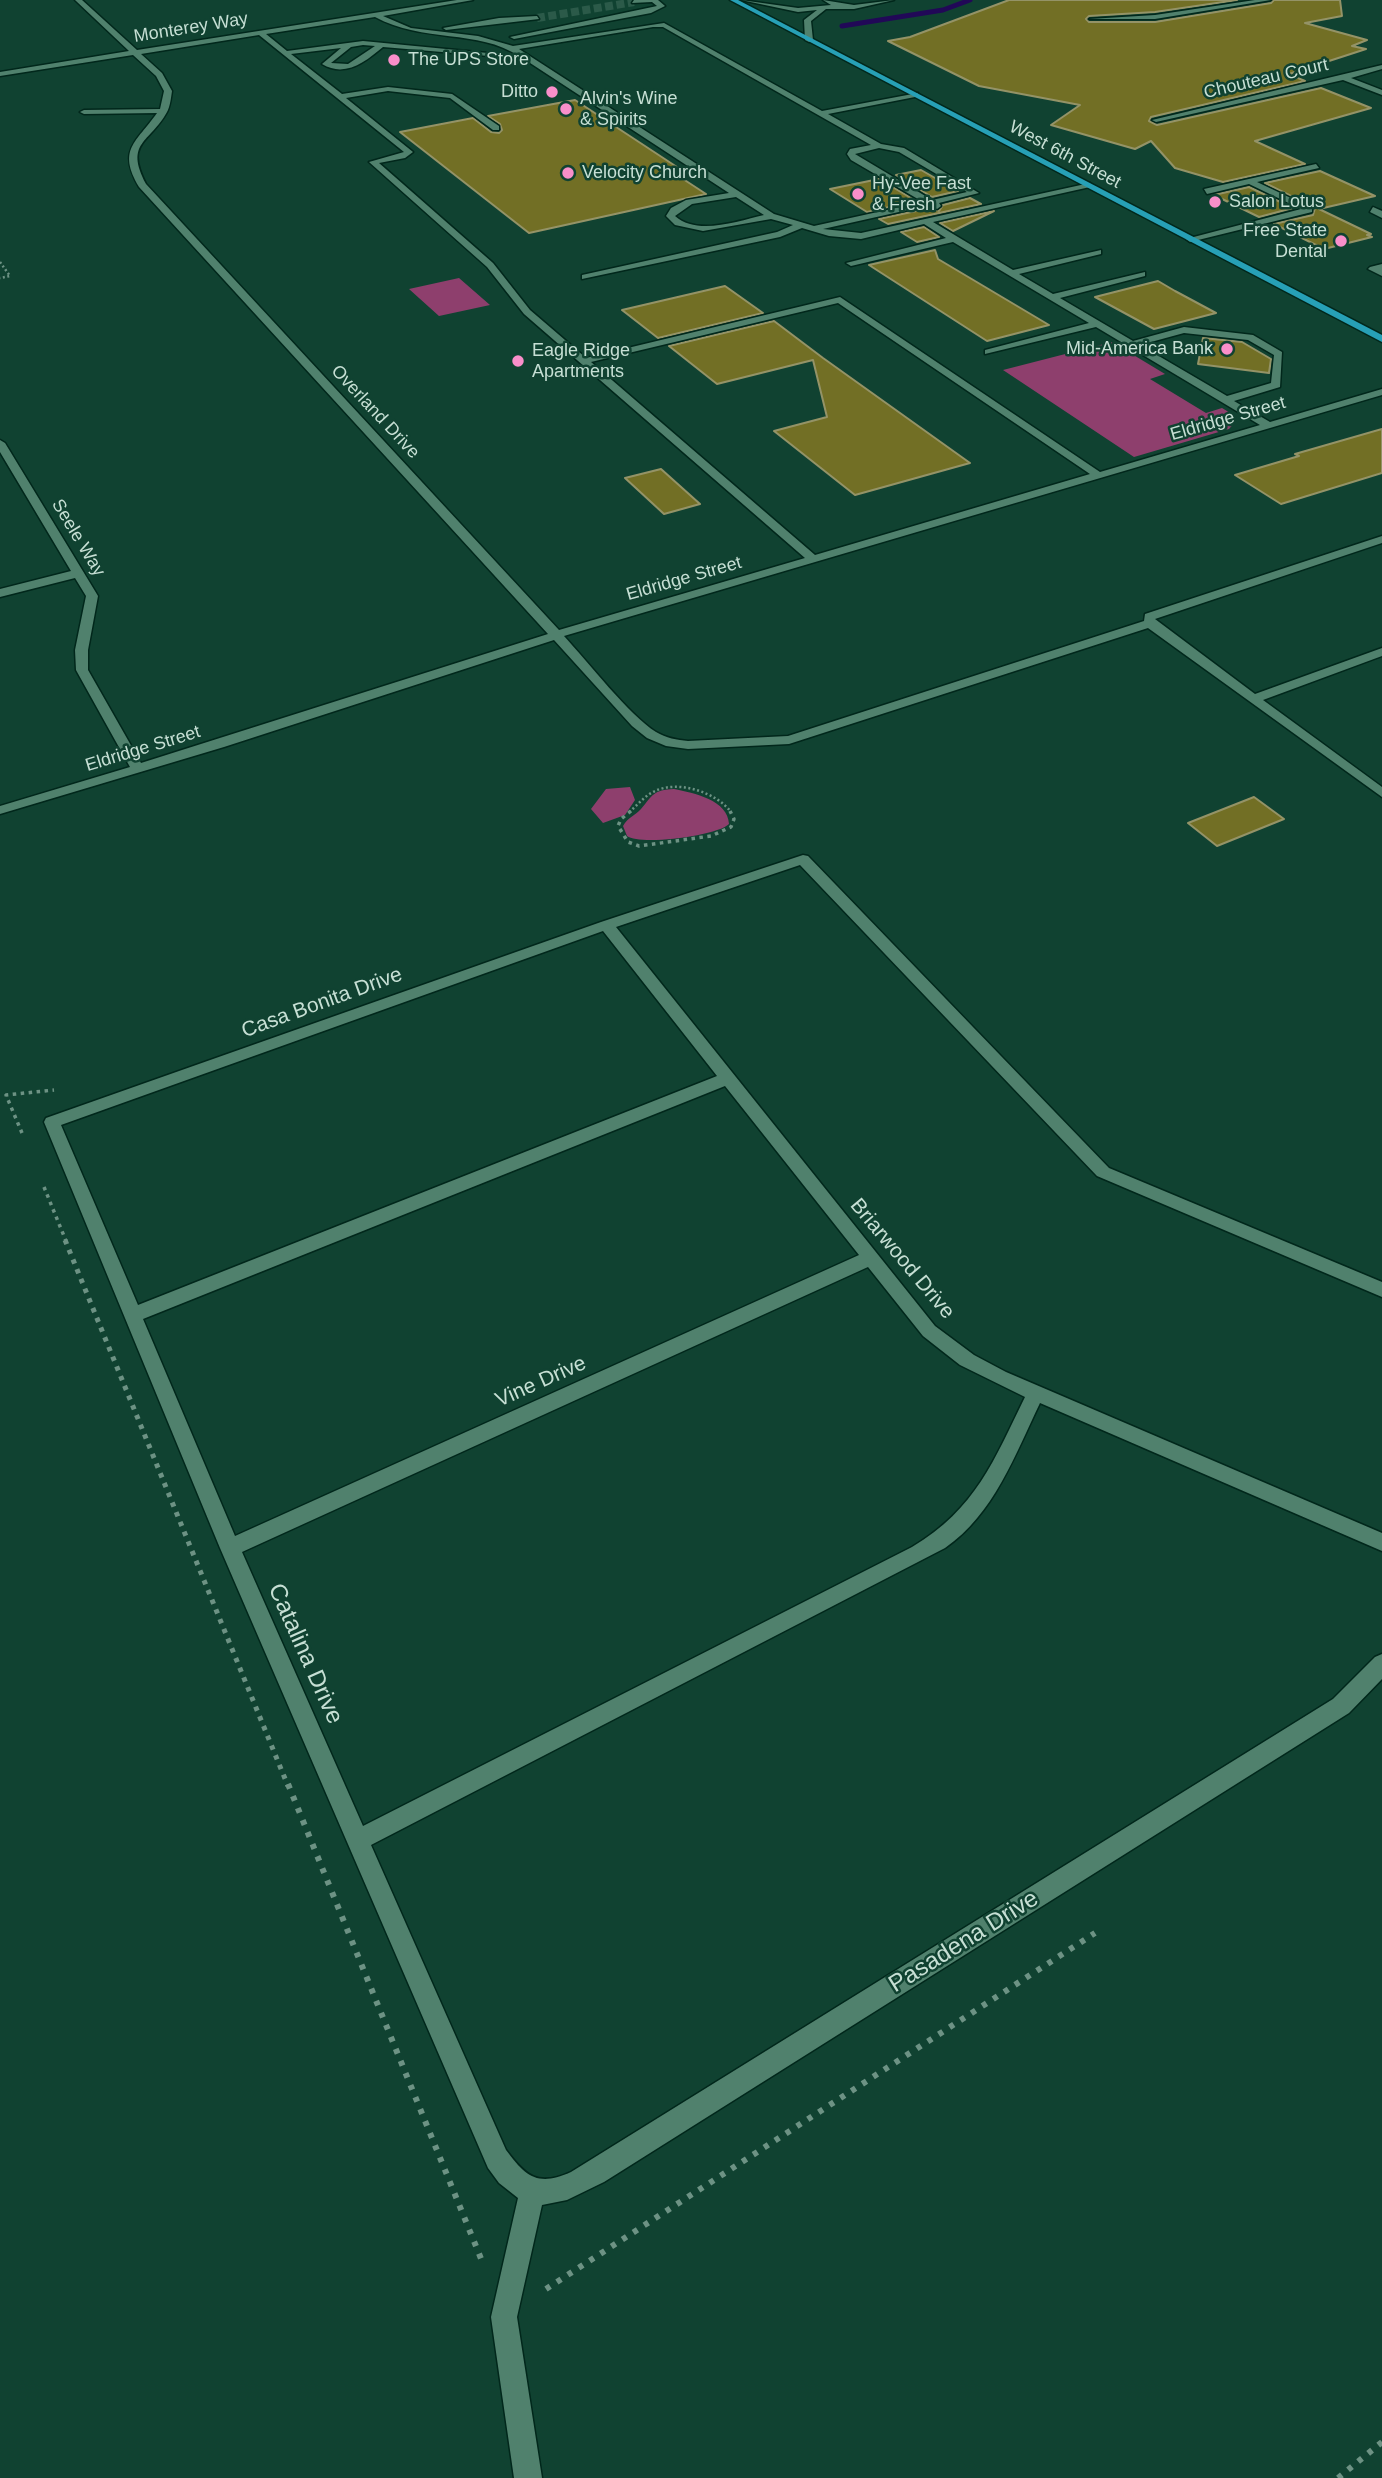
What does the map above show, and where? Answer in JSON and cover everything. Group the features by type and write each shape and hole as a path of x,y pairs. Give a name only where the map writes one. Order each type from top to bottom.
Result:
{"main road":[{"name":"West 6th Street","path":"733,0 1382,339"}],"street":[{"path":"78,0 166,84 168,100 164,111 84,111"},
{"name":"Monterey Way","path":"0,74 464,0"},
{"path":"634,2 653,0 662,6 660,9"},
{"path":"744,0 787,8 823,9 891,0"},
{"path":"826,0 839,6"},
{"path":"1092,19 1155,18 1268,0"},
{"path":"493,41 660,9 671,16 661,25"},
{"path":"809,40 807,19 823,9"},
{"path":"377,15 406,30 493,41 512,48 771,216 811,229 861,236 1087,185"},
{"path":"419,33 499,20 537,18"},
{"path":"512,48 661,25 708,44 879,146 901,150 975,193 811,229"},
{"path":"350,44 326,64 354,66 406,30"},
{"path":"676,31 698,33"},
{"path":"260,33 409,152 373,162 490,265 527,312 813,559"},
{"path":"285,53 350,44 527,58"},
{"name":"Chouteau Court","path":"1156,120 1345,78 1382,67"},
{"path":"1345,78 1382,93"},
{"path":"809,106 901,88"},
{"path":"340,97 388,89 452,96 496,128"},
{"path":"821,113 915,95"},
{"name":"Overland Drive","path":"164,111 133,147 131,164 142,185 556,635 652,735 671,743 688,745 789,740 1150,623 1149,617 1154,614 1382,539"},
{"path":"879,146 853,151 851,154 853,158 952,215"},
{"path":"1207,191 1316,166"},
{"path":"1190,239 1309,210 1249,181"},
{"path":"737,194 685,203 676,207 670,216 681,225 705,228 771,216"},
{"path":"924,221 1268,425"},
{"path":"585,277 780,234 799,226"},
{"path":"851,263 953,239"},
{"path":"1011,273 1098,252"},
{"path":"1382,267 1373,269 1382,273"},
{"path":"1051,297 1142,274"},
{"path":"584,361 839,300 1098,475"},
{"path":"988,352 1096,324"},
{"path":"1131,344 1184,330 1250,337 1279,354 1276,385 1225,400"},
{"name":"Eldridge Street","path":"0,810 138,769 556,635 1382,392"},
{"name":"Seele Way","path":"0,443 92,596 92,613 79,654 82,670 138,769"},
{"path":"0,593 79,573"},
{"path":"1150,623 1382,793"},
{"path":"1254,699 1382,652"},
{"name":"Casa Bonita Drive","path":"52,1122 606,925 803,859 1103,1172 1382,1290"},
{"name":"Briarwood Drive","path":"606,925 929,1331 967,1360 1036,1393 1382,1542"},
{"path":"133,1315 727,1078"},
{"name":"Catalina Drive","path":"52,1122 230,1548 497,2159 516,2183 532,2192"},
{"name":"Vine Drive","path":"230,1548 870,1258"},
{"path":"358,1840 895,1566 946,1536 966,1518 989,1486 1036,1393"},
{"name":"Pasadena Drive","path":"532,2192 557,2193 607,2165 1341,1706 1382,1664"},
{"path":"528,2478 504,2317 532,2192"}],"path":[{"path":"0,262 10,276 0,278"},
{"path":"684,788 707,794 731,810 734,819 731,827 722,832 711,836 639,846 628,842 618,826 621,819 638,806 645,796 657,789 684,788"},
{"path":"27,1146 6,1095 68,1088"},
{"path":"43,1185 483,2266"},
{"path":"504,2317 1095,1933"},
{"path":"1338,2478 1382,2442"}],"shaded area":[{"path":"459,278 490,305 439,316 409,289"},
{"path":"1112,342 1165,374 1150,379 1206,413 1222,408 1232,414 1235,422 1229,429 1134,457 1003,370"},
{"path":"630,787 635,800 625,815 603,823 591,809 606,789"},
{"path":"674,789 716,803 723,809 729,824 695,836 662,840 627,836 623,826 654,794"}],"building":[{"path":"1009,0 1237,0 1155,12 1089,16 1086,19 1089,22 1155,22 1271,3 1274,0 1340,0 1342,16 1305,23 1367,40 1352,46 1366,49 1289,74 1305,81 1151,117 1149,121 1157,125 1321,88 1371,108 1255,141 1305,164 1223,182 1175,168 1151,141 1135,149 1051,125 1080,105 979,86 888,41 910,37"},
{"name":"Velocity Church","path":"575,100 683,171 680,171 687,175 680,177 706,194 529,233 400,132 473,118 491,132 499,133 502,130 500,124 488,116"},
{"path":"921,170 958,191 932,197 896,175"},
{"path":"1320,171 1375,196 1319,209 1371,234 1367,235 1372,237 1324,249 1274,224 1313,215 1315,208 1265,183"},
{"path":"879,179 916,201 867,212 830,189"},
{"path":"1249,187 1293,208 1259,217 1214,195"},
{"path":"970,198 981,204 888,224 879,219 930,208 939,211 943,205"},
{"path":"994,211 953,231 940,223"},
{"path":"924,227 939,237 917,242 901,232"},
{"path":"935,250 938,259 1049,325 987,341 869,265"},
{"path":"1158,281 1216,313 1154,329 1095,297"},
{"path":"725,286 763,313 658,338 622,310"},
{"path":"774,321 970,463 855,495 774,431 827,417 813,360 717,384 669,346"},
{"name":"Mid-America Bank","path":"1203,338 1242,342 1271,359 1269,373 1198,364"},
{"path":"1382,429 1382,473 1281,504 1235,475 1299,456 1295,454"},
{"path":"661,469 700,504 664,514 625,478"},
{"path":"1254,797 1284,819 1217,846 1188,823"}],"waterway":[{"path":"842,26 943,10 970,0"}],"tunnel":[{"path":"537,18 634,2"}],"place":[{"name":"The UPS Store","path":"394,60"},
{"name":"Ditto","path":"552,92"},
{"name":"Alvin's Wine & Spirits","path":"566,109"},
{"name":"Velocity Church","path":"568,173"},
{"name":"Hy-Vee Fast & Fresh","path":"858,194"},
{"name":"Salon Lotus","path":"1215,202"},
{"name":"Free State Dental","path":"1341,241"},
{"name":"Mid-America Bank","path":"1227,349"},
{"name":"Eagle Ridge Apartments","path":"518,361"}]}
